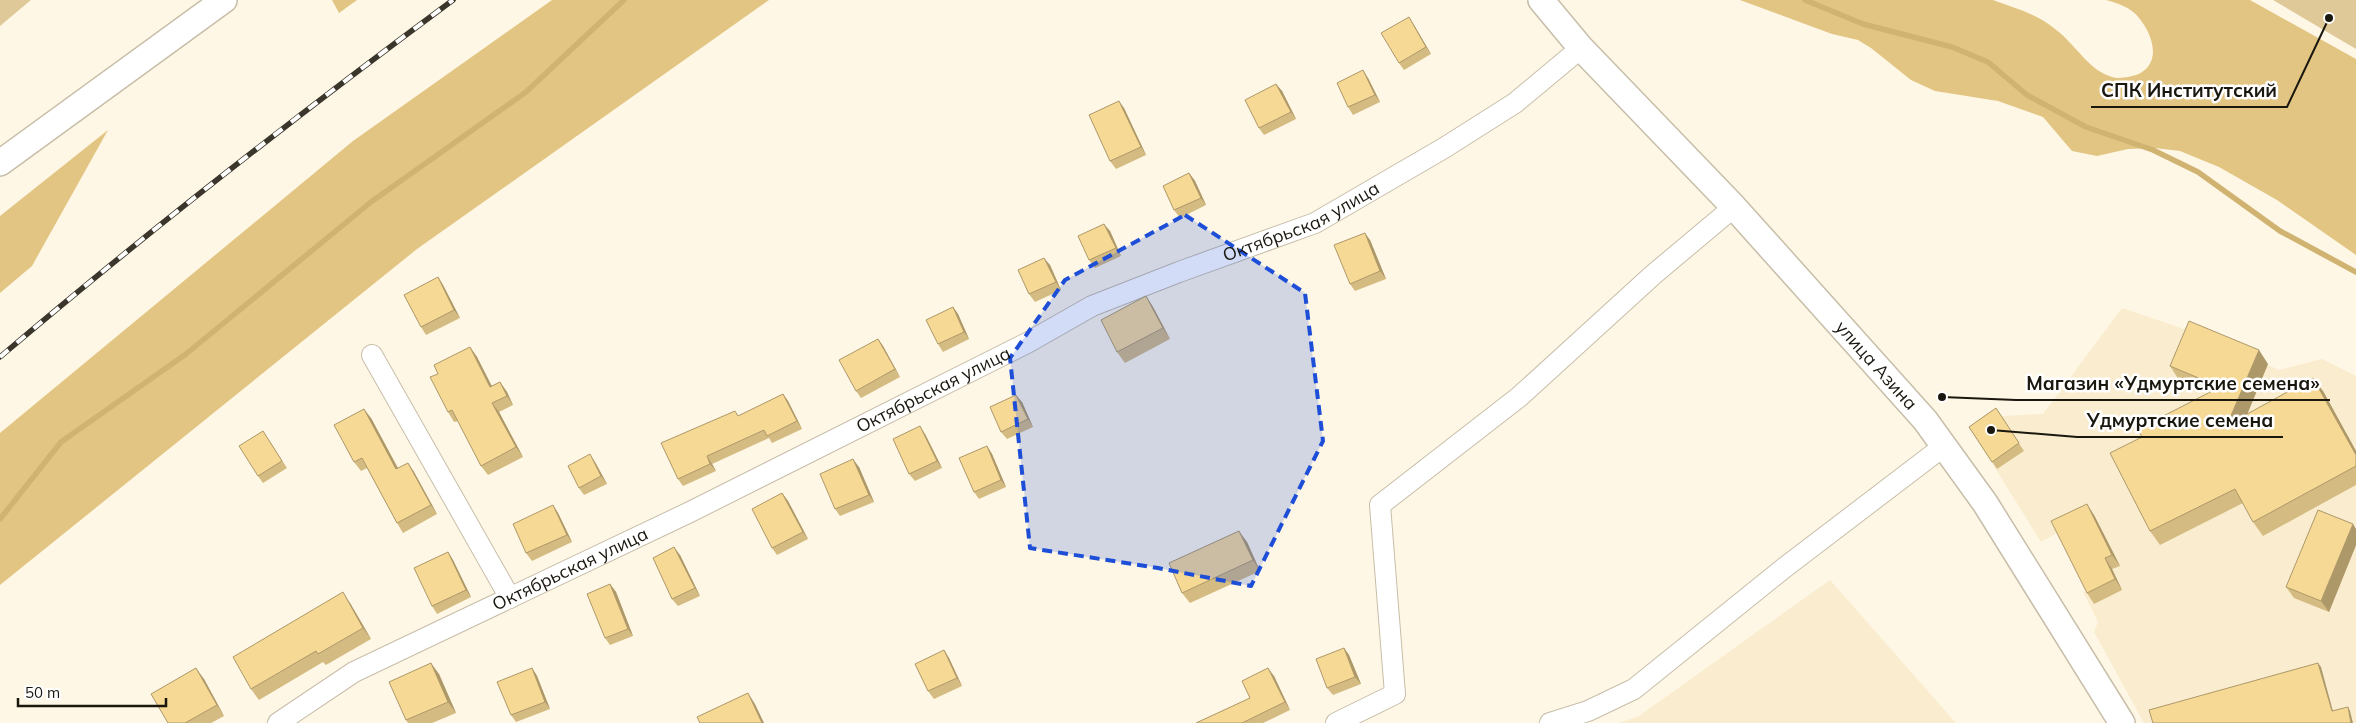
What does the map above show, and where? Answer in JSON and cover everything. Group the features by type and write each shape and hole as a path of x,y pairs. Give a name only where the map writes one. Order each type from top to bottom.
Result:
{"street":[{"path":"0,163 224,0"},
{"name":"улица Азина","path":"1541,0 1581,48 1734,208 1925,420 1985,502 2122,723"},
{"name":"Октябрьская улица","path":"278,723 354,672 690,512 1026,343 1092,306 1178,272 1315,224 1444,148 1514,103 1581,48"},
{"path":"1336,723 1395,694 1380,505 1519,397 1654,274 1734,208"},
{"path":"372,355 510,598"},
{"path":"1550,723 1588,711 1634,689 1784,568 1944,446"}],"highlighted area":[{"path":"1185,215 1305,293 1323,441 1251,586 1158,568 1030,548 1010,358 1065,280"}],"shaded area":[{"path":"0,0 31,0 0,26"},
{"path":"332,0 357,0 339,13"},
{"path":"552,0 769,0 417,249 0,585 0,433 353,141"},
{"path":"1740,0 1993,0 2041,19 2063,35 2091,65 2107,75 2117,78 2134,76 2144,70 2150,64 2153,49 2149,33 2136,14 2124,6 2106,0 2250,0 2356,59 2356,255 2277,200 2219,167 2180,151 2155,148 2128,149 2097,156 2072,151 2043,117 1998,101 1935,91 1911,80 1858,40 1832,34"},
{"path":"2273,0 2356,0 2356,49"},
{"path":"108,130 32,266 0,293 0,216"},
{"path":"2122,308 2199,334 2279,370 2322,359 2356,376 2356,723 2144,723 2094,632 2098,622 2083,592 2087,591 2059,532 2041,542 1974,434 2001,416 2043,414"},
{"path":"1830,580 1956,723 1619,723 1639,716"}],"building":[{"path":"1409,17 1426,47 1399,63 1381,33"},
{"path":"1363,70 1375,95 1348,107 1337,83"},
{"path":"1276,84 1291,112 1259,128 1245,100"},
{"path":"1119,101 1141,147 1110,161 1089,115"},
{"path":"1189,173 1201,198 1174,210 1163,186"},
{"path":"1104,224 1116,248 1089,260 1078,236"},
{"path":"1365,233 1380,271 1350,284 1334,245"},
{"path":"1044,258 1056,282 1029,294 1018,270"},
{"path":"438,277 454,310 421,327 404,295"},
{"path":"1146,296 1163,328 1117,352 1101,320"},
{"path":"953,307 964,332 938,344 926,320"},
{"path":"2189,321 2259,350 2227,425 2313,378 2356,455 2356,466 2253,522 2235,489 2150,531 2110,453 2142,437 2138,429 2220,387 2170,366"},
{"path":"878,339 895,369 856,391 839,360"},
{"path":"470,347 490,387 500,382 507,396 492,403 516,447 481,466 452,410 448,412 430,377 438,374 434,365"},
{"path":"783,394 797,421 767,436 764,430 707,456 710,464 678,479 661,443 735,411 738,416"},
{"path":"1016,395 1028,419 1001,432 990,407"},
{"path":"1996,408 2019,443 1992,462 1969,427"},
{"path":"364,409 396,469 408,463 431,505 397,523 362,458 354,462 334,425"},
{"path":"920,426 937,461 909,474 893,439"},
{"path":"263,431 282,461 258,476 239,446"},
{"path":"987,446 1001,480 974,492 959,458"},
{"path":"590,454 601,476 579,488 568,466"},
{"path":"853,459 869,495 835,509 820,474"},
{"path":"782,493 803,532 772,548 752,509"},
{"path":"2087,504 2112,555 2105,558 2115,579 2087,593 2051,521"},
{"path":"553,505 567,535 526,553 513,524"},
{"path":"2318,510 2353,524 2321,601 2286,587"},
{"path":"1239,531 1253,560 1182,593 1169,563"},
{"path":"674,547 695,588 672,599 653,558"},
{"path":"448,552 466,590 432,606 414,568"},
{"path":"610,584 628,629 605,638 587,594"},
{"path":"343,592 363,628 318,654 316,651 251,689 233,657"},
{"path":"1344,648 1355,677 1327,688 1316,659"},
{"path":"944,650 957,678 928,691 915,664"},
{"path":"431,663 448,702 406,720 389,682"},
{"path":"2318,663 2332,711 2348,707 2351,723 2153,723 2149,710"},
{"path":"196,668 217,705 185,723 168,723 151,694"},
{"path":"532,668 545,702 511,715 497,682"},
{"path":"1268,668 1285,702 1242,723 1196,723 1250,698 1242,681"},
{"path":"748,693 762,723 700,723 697,717"}],"waterway":[{"path":"0,519 61,442 186,354 371,202 526,92 624,0"},
{"path":"1805,0 1863,24 1952,47 1988,62 2027,95 2086,127 2153,150 2198,172 2280,231 2356,272"}],"railway":[{"path":"0,357 55,310 224,174 453,0"}],"place":[{"name":"СПК Институтский","path":"2329,18"},
{"name":"Магазин «Удмуртские семена»","path":"1942,397"},
{"name":"Удмуртские семена","path":"1991,430"}]}
